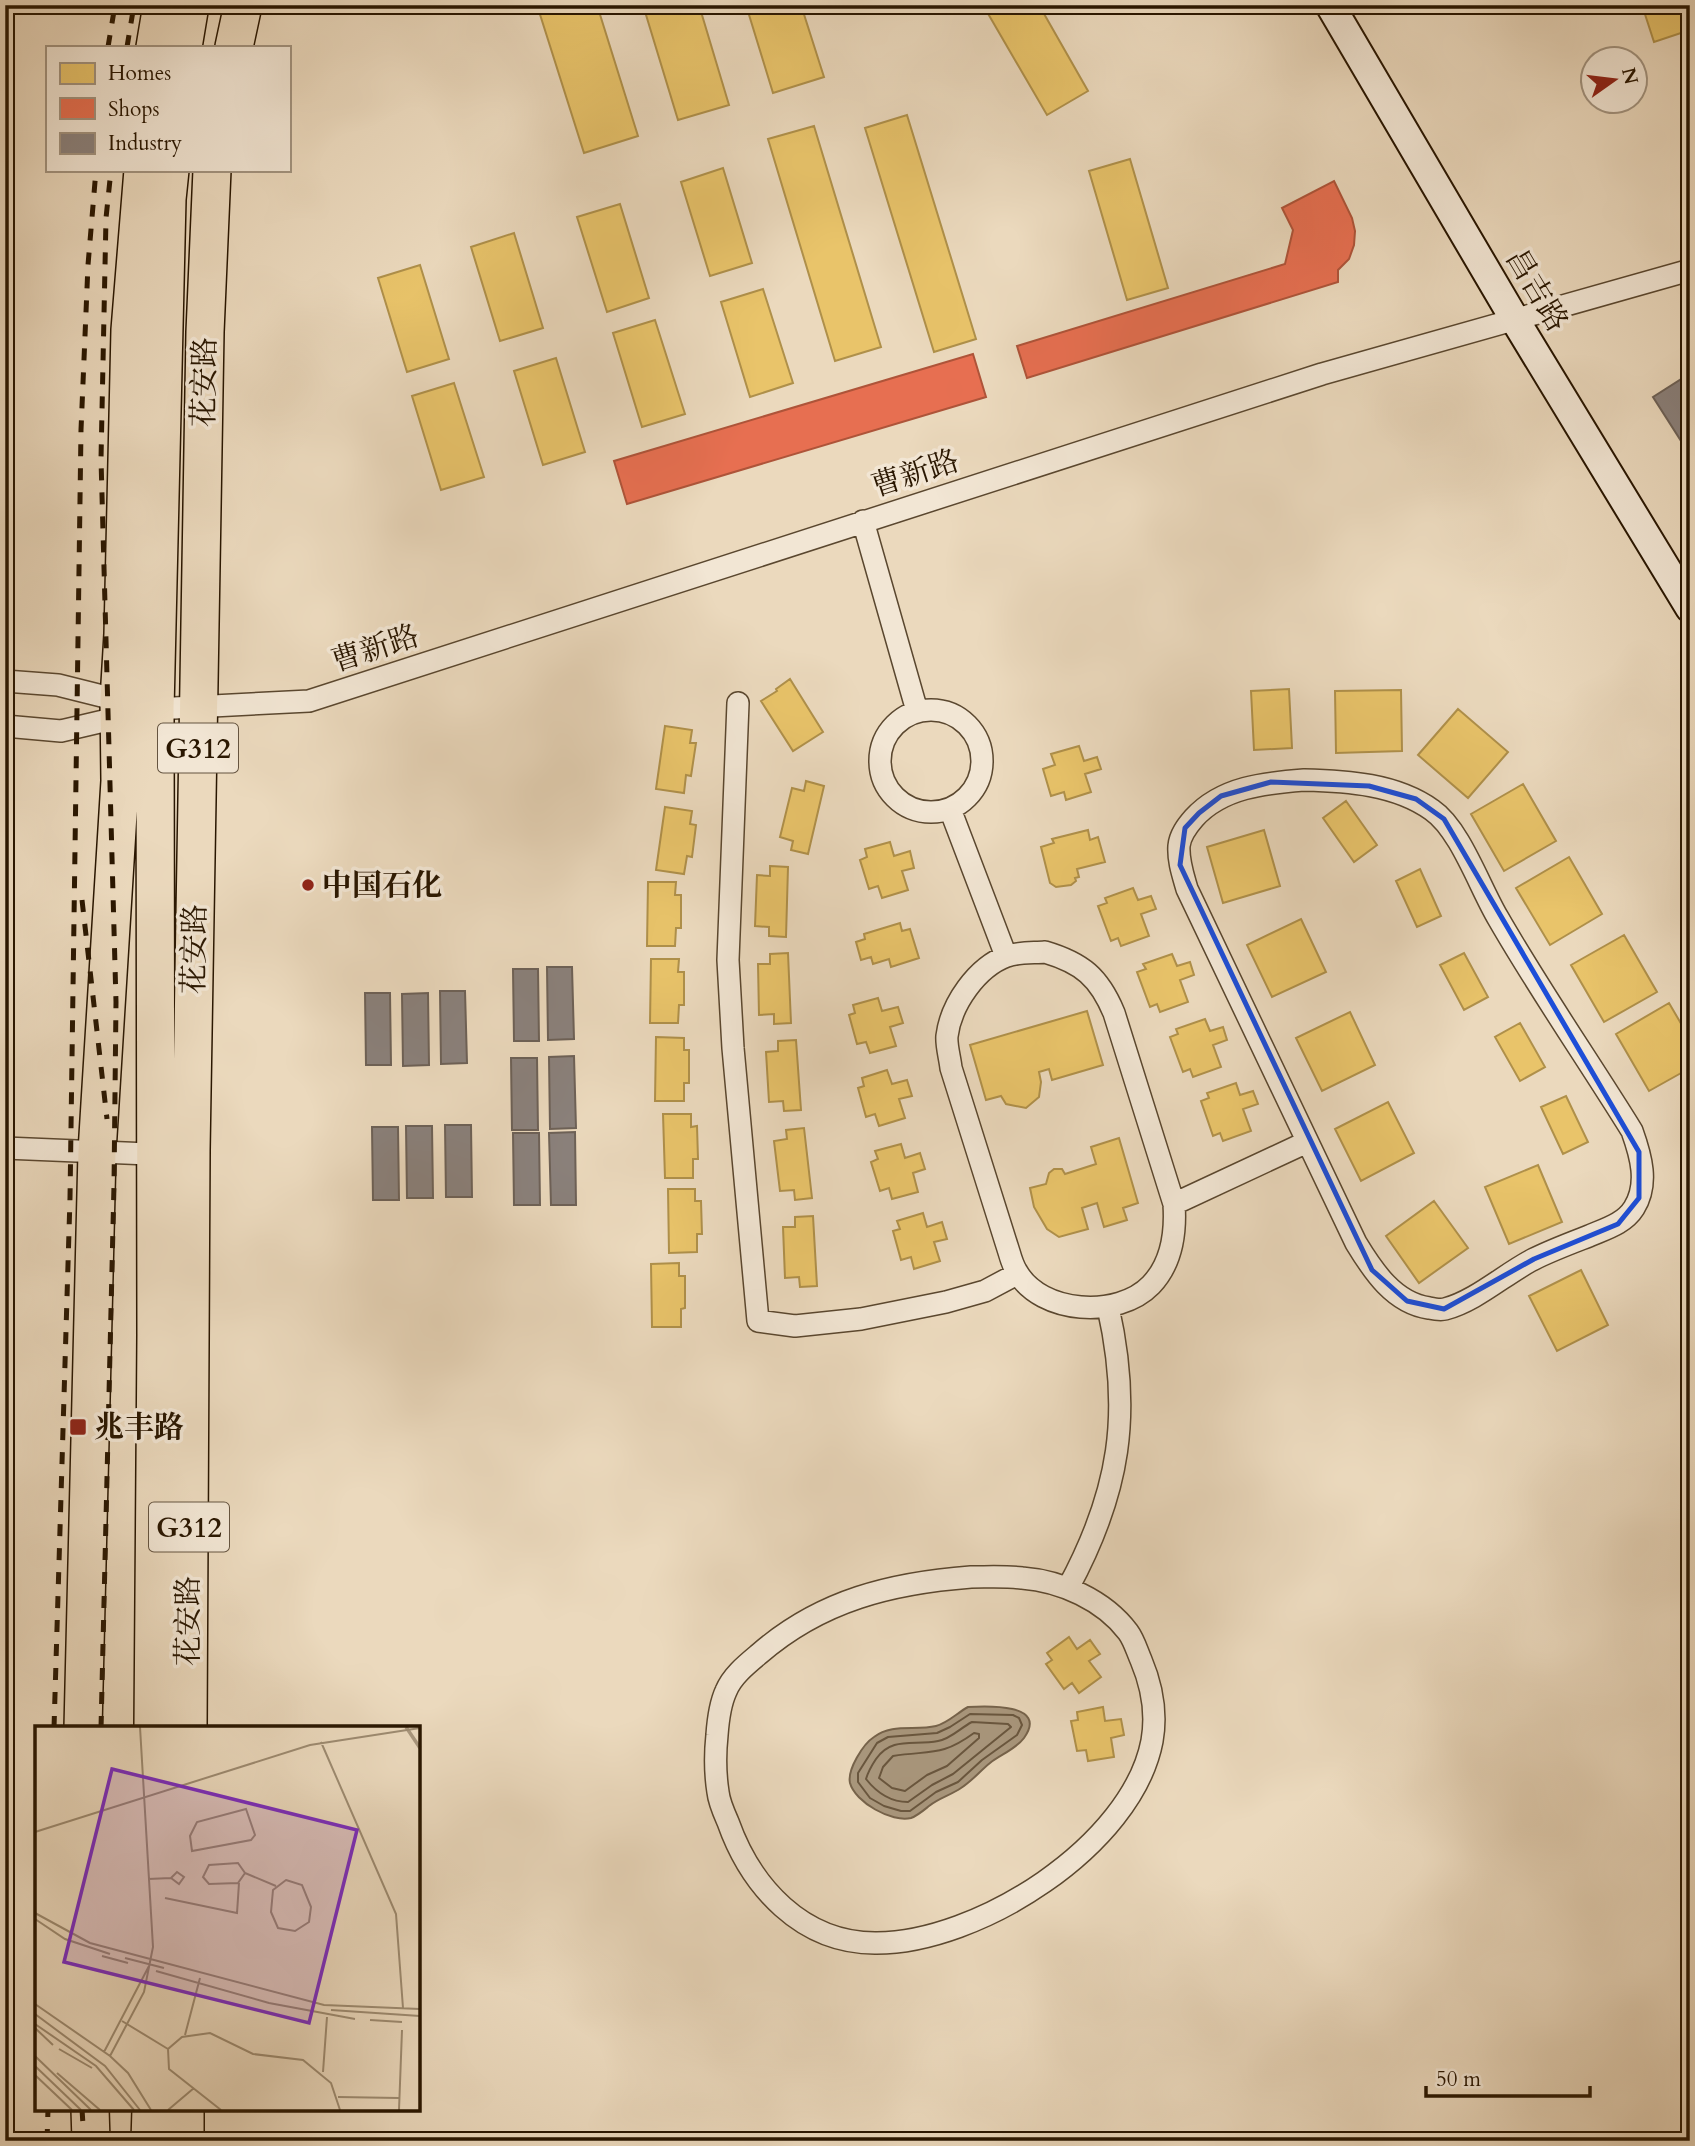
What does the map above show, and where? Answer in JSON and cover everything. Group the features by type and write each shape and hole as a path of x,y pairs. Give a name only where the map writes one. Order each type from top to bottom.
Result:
{"highway":[{"path":"155,46 162,5"},
{"path":"183,46 190,5"},
{"path":"234,46 243,5"},
{"path":"83,1726 97,1152 120,781 119,709 124,635 130,330 143,172"},
{"name":"花安路","path":"153,1726 156,1335 155,709 170,172"},
{"name":"花安路","path":"188,1726 191,1164 198,707 204,345 212,172"},
{"path":"90,2111 91,2141"},
{"path":"150,2111 150,2141"},
{"path":"185,2111 185,2141"}],"street":[{"name":"昌吉路","path":"1330,5 1515,320 1690,608"},
{"name":"曹新路","path":"5,681 58,685 119,709 309,701 1322,374 1690,270"},
{"path":"863,521 917,711"},
{"path":"738,703 728,960 733,1048 758,1321 795,1326 861,1319 985,1292 1017,1274"},
{"path":"5,726 61,731 119,709"},
{"path":"936,709 954,715 970,727 979,743 983,763 978,782 967,799 950,809 926,813 904,805 887,788 880,765 883,742 897,723 917,711 936,709"},
{"path":"1337,781 1416,799 1444,819 1499,920 1632,1131 1639,1152 1643,1181 1639,1199 1632,1212 1618,1224 1534,1259 1444,1309 1427,1308 1407,1301 1372,1270 1307,1142 1187,889 1180,865 1179,844 1185,828 1221,796 1271,782 1337,781"},
{"path":"950,809 1006,956"},
{"path":"1045,952 1069,959 1089,974 1106,993 1174,1205 1174,1241 1164,1266 1150,1286 1131,1299 1108,1307 1082,1308 1055,1302 1034,1290 1017,1274 951,1068 947,1037 954,1010 969,985 987,967 1006,956 1045,952"},
{"path":"1174,1205 1307,1142"},
{"path":"5,1148 149,1154"},
{"path":"1068,1588 1096,1530 1118,1445 1121,1405 1119,1367 1108,1307"},
{"path":"971,1577 1026,1578 1068,1588 1113,1615 1129,1633 1150,1683 1154,1715 1152,1742 1125,1804 1107,1828 1062,1868 1023,1896 968,1924 924,1939 875,1943 838,1938 809,1927 779,1904 754,1877 734,1840 718,1796 715,1756 719,1717 726,1690 743,1668 794,1627 843,1603 883,1589 925,1581 971,1577"}],"highlighted area":[{"path":"1271,782 1369,786 1416,799 1444,819 1639,1152 1639,1198 1618,1224 1534,1259 1444,1309 1407,1301 1372,1270 1180,865 1185,828 1199,813 1221,796"}],"water":[{"path":"968,1707 1012,1709 1028,1718 1030,1727 1017,1745 990,1763 969,1782 911,1818 894,1817 875,1810 853,1790 850,1778 853,1765 874,1737 888,1730 936,1726"}],"building: Homes":[{"path":"537,5 597,5 638,136 584,153"},
{"path":"643,5 699,5 729,105 678,120"},
{"path":"746,5 801,5 824,77 773,93"},
{"path":"983,5 1039,5 1088,91 1047,115"},
{"path":"1642,5 1687,5 1690,12 1690,30 1654,42"},
{"path":"907,115 976,339 934,352 865,128"},
{"path":"814,126 881,347 835,361 768,139"},
{"path":"1130,159 1168,288 1127,300 1089,171"},
{"path":"723,168 752,263 710,276 681,182"},
{"path":"620,204 649,298 607,312 577,217"},
{"path":"514,233 543,328 500,341 471,247"},
{"path":"420,265 449,359 407,372 378,278"},
{"path":"763,289 793,383 750,397 721,302"},
{"path":"655,320 685,414 642,427 613,333"},
{"path":"556,358 585,452 543,465 514,371"},
{"path":"454,383 484,477 441,490 412,396"},
{"path":"790,679 823,732 793,751 761,701"},
{"path":"1289,689 1292,748 1254,750 1251,691"},
{"path":"1401,690 1402,751 1336,753 1335,691"},
{"path":"1458,709 1508,752 1468,798 1418,755"},
{"path":"665,726 692,730 690,743 696,743 691,776 686,775 684,793 656,789"},
{"path":"1079,746 1084,761 1097,757 1101,769 1085,774 1091,792 1066,800 1064,792 1051,796 1043,769 1055,765 1051,754"},
{"path":"806,781 824,786 808,854 791,850 793,841 780,837 792,788 804,791"},
{"path":"1523,784 1556,841 1504,871 1471,814"},
{"path":"1346,801 1377,845 1354,862 1323,818"},
{"path":"665,807 692,811 690,824 696,825 692,857 687,856 684,874 656,870"},
{"path":"1088,830 1090,840 1098,837 1105,862 1077,869 1079,877 1075,878 1076,881 1071,885 1056,887 1050,883 1041,847 1054,843 1052,839"},
{"path":"1264,830 1280,886 1223,903 1207,847"},
{"path":"890,842 894,856 910,851 914,868 902,871 908,890 882,898 878,886 869,889 860,860 867,857 865,849"},
{"path":"1569,857 1602,914 1550,945 1516,888"},
{"path":"770,866 788,867 786,937 769,936 769,927 755,926 757,875 770,876"},
{"path":"1420,869 1441,916 1417,927 1396,881"},
{"path":"648,882 676,882 675,895 681,895 681,928 676,928 675,946 647,946"},
{"path":"1133,888 1138,900 1151,896 1156,909 1141,914 1149,936 1121,946 1118,938 1111,941 1098,906 1107,903 1105,898"},
{"path":"1301,919 1326,972 1272,997 1247,945"},
{"path":"900,923 902,931 910,929 919,958 891,967 889,959 873,964 871,957 861,960 856,942 865,939 864,934"},
{"path":"1624,935 1657,992 1604,1022 1571,965"},
{"path":"788,953 791,1023 774,1024 774,1014 759,1015 758,964 770,964 770,954"},
{"path":"1464,953 1488,997 1464,1010 1440,965"},
{"path":"1172,954 1177,966 1190,962 1194,975 1180,980 1188,1002 1160,1012 1157,1004 1150,1007 1137,972 1146,969 1143,964"},
{"path":"651,959 679,959 678,972 684,972 684,1005 679,1005 678,1023 650,1023"},
{"path":"878,998 882,1011 898,1007 903,1023 890,1027 896,1046 870,1053 866,1042 857,1044 849,1015 855,1013 853,1005"},
{"path":"1669,1003 1690,1039 1690,1068 1649,1091 1616,1034"},
{"path":"1087,1011 1103,1065 1052,1080 1049,1069 1039,1072 1039,1097 1026,1108 1006,1104 1001,1096 986,1100 970,1045"},
{"path":"1350,1012 1375,1065 1322,1091 1296,1038"},
{"path":"1205,1019 1210,1031 1223,1027 1227,1040 1213,1045 1221,1067 1193,1077 1190,1069 1183,1072 1170,1037 1178,1034 1176,1029"},
{"path":"1520,1023 1545,1067 1520,1081 1495,1037"},
{"path":"656,1037 684,1038 684,1050 689,1050 689,1083 684,1083 684,1101 655,1101"},
{"path":"796,1040 801,1110 784,1111 783,1101 769,1102 766,1052 778,1051 778,1041"},
{"path":"887,1070 892,1084 907,1080 912,1096 899,1099 905,1118 879,1126 875,1114 866,1117 858,1088 864,1086 862,1078"},
{"path":"1236,1083 1240,1095 1253,1091 1258,1104 1243,1109 1251,1131 1223,1141 1220,1133 1213,1136 1201,1101 1209,1098 1207,1093"},
{"path":"1566,1096 1588,1142 1563,1154 1541,1107"},
{"path":"1388,1102 1414,1153 1361,1181 1335,1129"},
{"path":"663,1114 691,1114 691,1127 697,1126 698,1159 693,1159 693,1178 665,1178"},
{"path":"804,1128 812,1198 795,1200 794,1190 780,1191 774,1141 787,1139 786,1130"},
{"path":"1119,1138 1138,1203 1123,1208 1127,1220 1104,1227 1097,1203 1082,1208 1088,1229 1059,1237 1047,1229 1034,1207 1030,1188 1046,1184 1049,1173 1054,1169 1062,1169 1065,1174 1096,1164 1091,1147"},
{"path":"901,1144 905,1158 920,1153 925,1169 913,1173 918,1192 892,1199 889,1188 880,1191 871,1162 878,1159 875,1151"},
{"path":"1538,1165 1562,1222 1509,1244 1485,1187"},
{"path":"668,1189 695,1189 695,1201 701,1201 702,1234 697,1234 697,1252 669,1253"},
{"path":"1434,1201 1468,1248 1419,1283 1386,1236"},
{"path":"923,1213 927,1227 942,1222 947,1239 934,1242 940,1261 914,1269 911,1257 901,1260 893,1231 900,1229 897,1221"},
{"path":"813,1216 817,1286 800,1287 799,1277 785,1278 783,1227 795,1227 795,1217"},
{"path":"679,1263 679,1276 685,1276 685,1308 681,1309 681,1327 652,1327 651,1264"},
{"path":"1581,1270 1608,1325 1557,1351 1529,1296"},
{"path":"1069,1637 1077,1649 1090,1640 1100,1654 1089,1661 1101,1677 1079,1693 1072,1683 1064,1689 1046,1664 1052,1660 1047,1653"},
{"path":"1103,1707 1105,1721 1121,1719 1124,1735 1111,1738 1114,1757 1088,1761 1086,1750 1077,1751 1071,1721 1078,1720 1077,1712"}],"building: Shops":[{"path":"1334,181 1352,218 1355,231 1349,259 1338,270 1338,282 1027,378 1017,346 1285,264 1293,230 1282,208"},
{"path":"973,354 986,397 627,504 614,461"}],"building: Industry":[{"path":"1683,378 1690,389 1690,455 1653,397"},
{"path":"547,967 572,967 574,1039 548,1040"},
{"path":"513,969 538,969 539,1041 514,1041"},
{"path":"440,991 465,991 467,1063 441,1064"},
{"path":"365,993 390,993 391,1065 366,1065"},
{"path":"428,993 429,1065 403,1066 402,994"},
{"path":"574,1056 576,1128 550,1129 549,1057"},
{"path":"511,1058 537,1058 538,1130 512,1130"},
{"path":"445,1125 471,1125 472,1197 446,1197"},
{"path":"406,1126 432,1126 433,1198 407,1198"},
{"path":"372,1127 398,1127 399,1200 373,1200"},
{"path":"575,1132 576,1205 551,1205 549,1133"},
{"path":"513,1133 539,1133 540,1205 514,1205"}],"railway":[{"path":"108,46 115,5"},
{"path":"127,46 134,5"},
{"path":"54,1726 70,1198 81,430 88,265 96,172"},
{"path":"101,1726 116,1002 101,459 106,218 111,172"},
{"path":"82,900 107,1119"},
{"path":"47,2141 48,2111"},
{"path":"82,2111 84,2141"}],"place":[{"name":"中国石化","path":"308,885"},
{"name":"兆丰路","path":"78,1427"}]}
